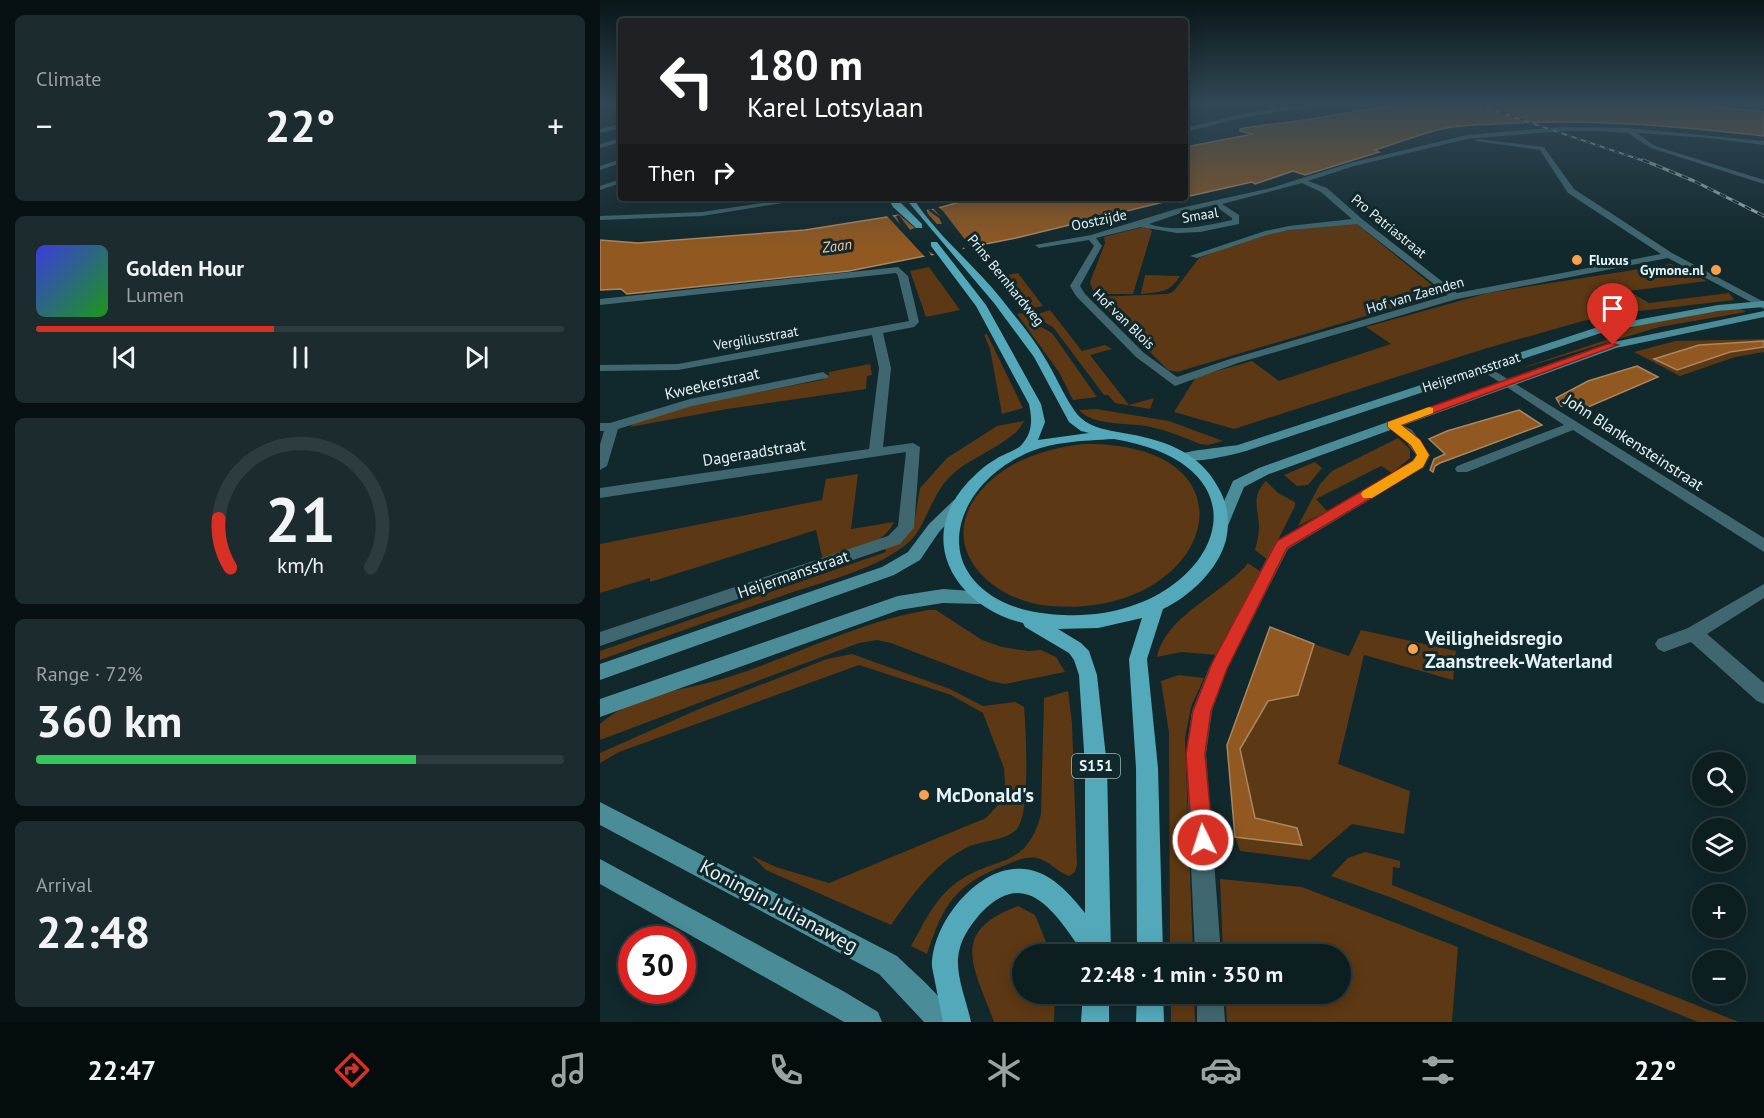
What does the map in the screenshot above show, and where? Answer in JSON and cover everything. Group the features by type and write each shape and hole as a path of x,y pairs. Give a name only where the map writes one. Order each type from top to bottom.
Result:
{"main road":[{"name":"Prins Bernhardweg","path":"894,201 998,301 1039,357 1074,419 1086,428 1114,435"},
{"name":"Prins Bernhardweg","path":"912,202 957,263 1035,404 1039,422 1029,446"},
{"name":"Heijermansstraat","path":"1182,456 1214,454 1241,448 1602,329 1658,318 1763,307"},
{"name":"Heijermansstraat","path":"1222,524 1233,492 1244,480 1506,382 1613,345 1763,307"},
{"name":"S151","path":"1020,616 1065,624 1112,620 1156,604 1180,590 1198,574 1212,555 1222,524 1220,504 1213,486 1201,471 1182,456 1152,442 1114,435 1070,439 1029,446 1000,463 985,475 959,504 951,526 950,547 957,570 979,597 1020,616 1075,648 1082,657 1088,675 1096,766 1098,944"},
{"name":"Heijermansstraat","path":"600,672 865,581 888,571 920,550 934,528 959,504"},
{"path":"600,708 898,603 943,596 979,597"},
{"path":"1150,944 1147,768 1138,658 1156,604"},
{"name":"Koningin Julianaweg","path":"600,813 888,964 941,1022"},
{"path":"600,871 834,1000 868,1022"},
{"name":"S151","path":"957,1022 946,977 948,942 953,928 968,908 986,893 1000,885 1026,881 1037,884 1050,892 1092,944"},
{"path":"1095,1022 1096,1004"},
{"path":"1150,1004 1150,1022"}],"street":[{"name":"Oostzijde","path":"1039,245 1091,237 1142,224 1179,211 1217,204 1304,181 1352,164 1409,151"},
{"path":"1544,151 1572,191 1669,255 1763,307"},
{"path":"1665,151 1764,182"},
{"path":"600,156 618,160"},
{"path":"600,168 618,162"},
{"name":"Pro Patriastraat","path":"1304,181 1324,190 1359,221 1455,296"},
{"path":"600,188 618,182"},
{"path":"600,218 702,214 790,201"},
{"name":"Smaal","path":"1142,224 1156,230 1186,233 1236,222 1236,217 1217,204"},
{"path":"1194,256 1281,230 1359,221"},
{"name":"Hof van Blois","path":"1091,237 1098,246 1075,286 1081,296 1140,355 1174,382"},
{"name":"Hof van Zaenden","path":"1174,382 1234,361 1455,296 1669,255"},
{"name":"Vergiliusstraat","path":"600,302 898,270 903,276 914,322 910,325 678,367 600,368"},
{"path":"876,452 885,368 877,331"},
{"name":"John Blankensteinstraat","path":"1485,368 1764,546"},
{"name":"Kweekerstraat","path":"605,427 690,403 823,376"},
{"path":"1207,944 1196,754 1202,711 1218,668 1282,545 1419,464 1423,455 1415,443 1392,424"},
{"path":"1462,469 1575,425"},
{"name":"Kweekerstraat","path":"600,466 611,432 605,427"},
{"name":"Dageraadstraat","path":"600,493 913,447"},
{"name":"Heijermansstraat","path":"600,639 894,540 906,528 913,447"},
{"path":"1664,644 1694,633 1764,590"},
{"path":"1694,633 1764,695"},
{"path":"1210,1004 1211,1022"}],"shaded area":[{"path":"1353,221 1437,289 1440,294 1177,372 1168,370 1095,297 1168,294 1174,291 1199,258 1252,238"},
{"path":"1143,227 1152,231 1133,294 1094,294 1090,282 1105,243 1104,237"},
{"path":"1671,264 1707,281 1629,291 1649,303 1729,293 1734,300 1631,312 1583,321 1484,349 1234,429 1174,412 1196,377 1252,361 1279,381 1391,344 1366,327 1488,293"},
{"path":"929,267 960,310 926,317 910,271"},
{"path":"1018,273 1043,306 1023,307 996,277"},
{"path":"1145,275 1180,276 1168,289 1141,294"},
{"path":"1739,308 1746,312 1659,327 1513,371 1606,340 1653,321"},
{"path":"1050,310 1082,351 1105,345 1112,349 1090,355 1129,405 1154,398 1150,409 1115,403 1108,395 1104,395 1053,327 1032,316"},
{"path":"1022,313 1030,321 1052,333 1097,397 1073,400 1059,372 1017,314"},
{"path":"987,334 1023,408 1002,414 990,349 984,335"},
{"path":"1764,339 1764,341 1699,345 1655,358 1677,370 1730,352 1764,347 1764,352 1735,357 1680,376 1634,352 1675,341"},
{"path":"870,364 872,375 867,376 866,389 727,409 630,427 634,423 700,403 822,380 829,376 829,372"},
{"path":"1096,409 1169,421 1223,441 1208,445 1200,444 1151,427 1103,422 1079,410"},
{"path":"1024,421 1003,442 955,472 934,499 914,536 896,552 882,560 852,573 600,660 600,651 886,552 885,548 903,539 913,529 920,488 947,458 997,426"},
{"path":"1398,438 1410,449 1410,458 1392,473 1381,466 1316,499 1327,511 1298,526 1320,484 1332,471"},
{"path":"1084,444 1142,451 1179,470 1197,498 1198,530 1181,560 1150,586 1106,603 1050,606 1027,602 1006,593 988,581 974,565 965,547 964,528 970,507 985,486 1018,462 1057,448"},
{"path":"1315,462 1322,468 1308,485 1297,486 1284,475"},
{"path":"858,474 851,529 894,522 882,537 863,548 823,561 816,530 650,582 650,578 600,593 600,544 822,500 826,479"},
{"path":"1266,481 1278,493 1295,502 1268,560 1255,550 1259,529 1257,497"},
{"path":"1248,563 1261,572 1217,655 1181,652 1157,657 1162,642 1183,617"},
{"path":"928,610 936,610 982,640 1002,647 1028,651 1041,650 1056,657 1065,672 1005,684 990,681 891,643 877,640 859,643 600,740 600,724 615,713 647,698 732,676 854,630"},
{"path":"1361,630 1456,651 1453,680 1364,655 1338,764 1410,791 1404,834 1352,824 1310,860 1240,851 1235,837 1301,845 1297,828 1255,819 1240,749 1268,701 1299,695 1314,644 1349,656"},
{"path":"852,654 950,689 983,706 1015,702 1024,707 1026,791 1021,822 1010,834 970,846 942,864 923,882 891,925 766,870 752,856 776,867 829,883 986,818 998,805 1005,784 1004,768 983,713 951,695 859,665 619,752 600,763 600,753 699,709 827,659"},
{"path":"1179,675 1204,678 1191,707 1185,738 1193,944 1170,944 1169,733 1161,681"},
{"path":"1068,691 1072,723 1077,865 1075,872 1069,876 1037,858 1025,858 989,872 974,880 953,898 939,922 927,954 911,946 930,912 949,889 971,874 1008,859 1027,845 1035,832 1041,814 1044,698"},
{"path":"1365,852 1400,861 1400,868 1393,867 1392,885 1739,1022 1698,1022 1392,898 1331,876 1348,858"},
{"path":"1220,879 1302,887 1458,947 1452,1022 1227,1022 1226,1004 1351,1004 1351,944 1223,944"},
{"path":"1018,906 1035,915 1047,944 1012,944 1012,1004 1055,1004 1054,1022 994,1022 979,984 972,953 974,940 982,927 996,916"},
{"path":"1171,1004 1194,1004 1195,1022 1171,1022"}],"water":[{"path":"1188,151 1379,152 1305,175 1293,171 1255,184 1252,182 1188,196"},
{"name":"Zaan","path":"963,201 1168,201 1016,238 849,271 627,294 621,289 600,290 600,240 638,243 805,230 931,210"},
{"path":"1764,341 1764,347 1730,352 1677,370 1654,359 1699,345"},
{"path":"1637,366 1658,377 1588,407 1561,406 1556,398 1588,381"},
{"path":"1519,410 1542,425 1440,463 1435,466 1433,472 1430,470 1434,459 1445,454 1429,439 1447,431"},
{"path":"1270,627 1314,644 1298,695 1268,701 1240,749 1255,818 1297,828 1302,845 1235,837 1227,745"}],"pier":[{"path":"937,206 973,250 967,251 963,247 962,252 938,257 928,251 933,258 927,259 886,215 891,214 900,224 896,216 899,215 910,230 915,228 897,213 926,208 937,224 942,224 939,218 928,210 931,209 941,217 932,207"}],"railway":[{"path":"1613,151 1647,162"},
{"path":"1643,160 1694,181 1764,216"}],"slow traffic":[{"path":"1367,494 1419,464 1423,455 1415,443 1407,433 1392,424 1429,411"}],"place":[{"name":"Fluxus","path":"1577,260"},
{"name":"Gymone.nl","path":"1716,270"},
{"name":"Veiligheidsregio Zaanstreek-Waterland","path":"1413,649"},
{"name":"McDonald's","path":"924,795"}],"route":[{"path":"1203,840 1196,754 1202,711 1218,668 1282,545 1419,464 1423,455 1415,443 1407,433 1392,424 1613,345"}]}
